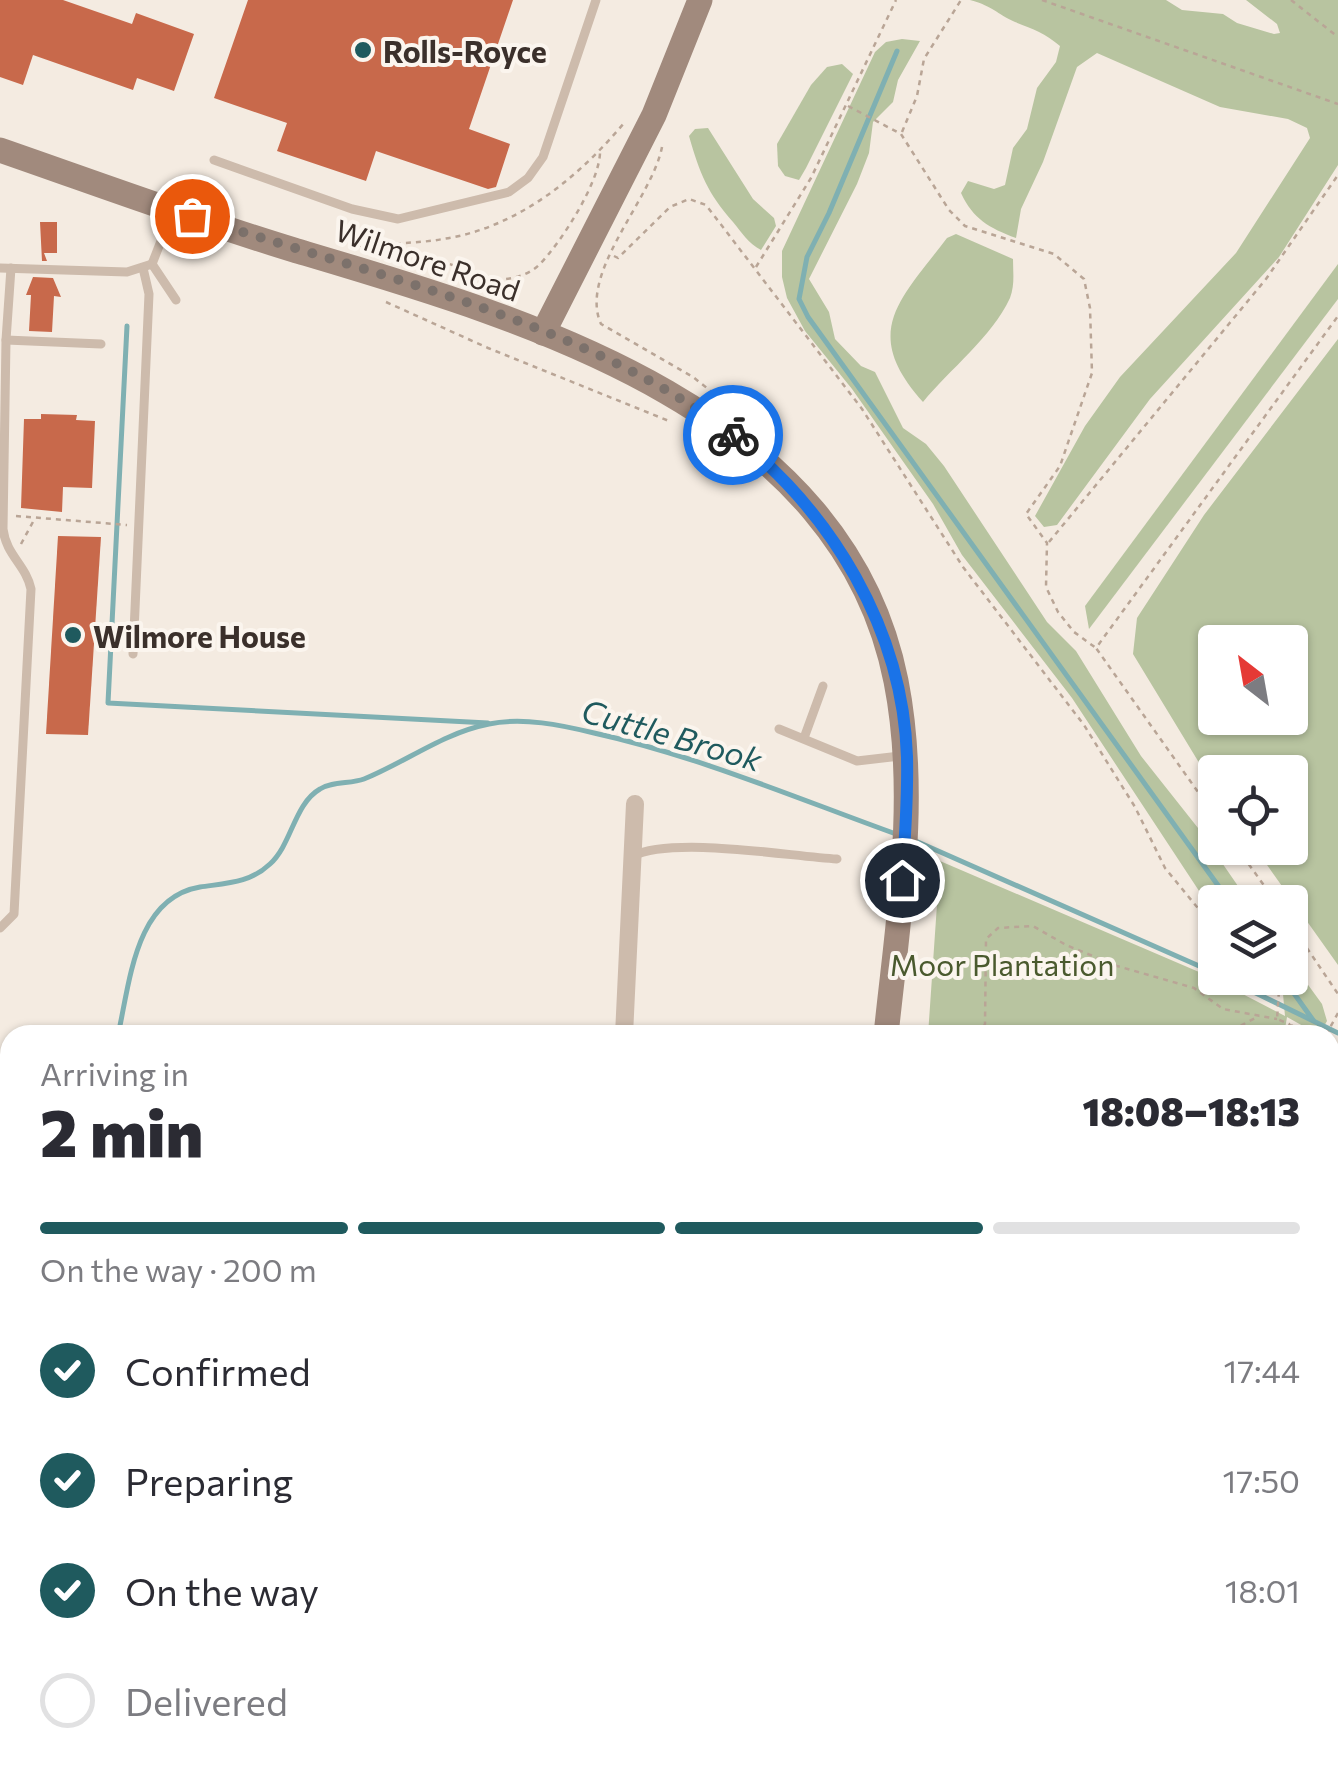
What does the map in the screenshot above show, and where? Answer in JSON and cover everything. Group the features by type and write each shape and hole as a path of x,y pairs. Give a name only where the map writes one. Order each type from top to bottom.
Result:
{"street":[{"name":"Wilmore Road","path":"0,150 173,210 350,264 543,333 654,115 700,0"},
{"path":"543,333 642,378 718,423 758,454 808,504 853,570 875,616 895,676 907,755 902,880 887,1025"},
{"path":"624,1025 635,804"}],"lane":[{"path":"214,160 352,208 398,219 508,192 528,178 543,158 596,0"},
{"path":"133,654 149,294 147,266 173,210"},
{"path":"0,928 14,914 32,589 27,570 12,558 4,540 6,268 127,272 147,266"},
{"path":"147,266 176,300"},
{"path":"6,340 100,344"},
{"path":"804,738 823,686"},
{"path":"779,729 857,761 907,755"},
{"path":"632,856 650,848 679,848 837,859"}],"path":[{"path":"755,269 811,178 896,0"},
{"path":"901,134 917,96 924,59 962,0"},
{"path":"1042,0 1338,104"},
{"path":"1291,0 1338,37"},
{"path":"848,106 901,134 949,210 964,226 1054,254 1084,279 1090,308 1092,373 1060,466 1026,514 1047,543 1046,586 1058,612 1074,632 1096,648 1198,792"},
{"path":"388,243 496,280 520,277 538,266 600,173 600,152"},
{"path":"1047,543 1058,536 1128,442 1266,279 1338,175"},
{"path":"586,244 618,258 670,207 689,199 706,204 862,409 963,567 1084,725 1135,807 1165,868 1198,908"},
{"path":"488,348 497,324 485,306 496,280"},
{"path":"387,302 670,422"},
{"path":"1096,648 1338,316"},
{"path":"4,515 128,525"},
{"path":"12,558 36,518"},
{"path":"984,1025 986,939 998,928 1033,926 1117,966 1194,988 1223,1009 1289,1024"},
{"path":"1308,950 1338,994"},
{"path":"1277,1019 1279,995"},
{"path":"1336,1020 1338,1013"},
{"path":"1242,1025 1260,1015"}],"green space":[{"path":"970,0 1166,0 1182,10 1223,14 1237,23 1274,34 1280,33 1277,24 1246,0 1338,0 1338,165 1279,257 1150,399 1057,525 1044,527 1035,516 1085,426 1120,377 1236,253 1310,138 1307,128 1288,119 1220,107 1097,53 1077,67 1043,162 1021,209 1016,238 1006,234 977,216 961,193 968,181 994,189 1005,185 1013,148 1027,129 1037,88 1056,62 1060,46"},
{"path":"920,41 898,80 893,102 873,122 869,153 857,184 809,279 829,312 835,339 861,366 875,372 903,428 926,444 944,466 1047,622 1076,651 1141,756 1198,828 1198,865 1224,865 1237,885 1198,885 1198,889 1072,698 962,555 933,504 852,389 805,331 787,298 782,251 875,52 886,42"},
{"path":"842,64 853,74 806,168 799,180 785,176 778,166 777,144 811,85 827,67"},
{"path":"708,128 753,199 774,218 776,226 761,250 724,211 701,172 689,136 695,129"},
{"path":"956,234 1013,259 1013,288 993,326 923,402 894,356 894,317 915,280 947,238"},
{"path":"1338,264 1338,299 1089,629 1085,606"},
{"path":"1338,339 1338,965 1308,923 1308,885 1281,885 1267,865 1308,865 1308,755 1198,755 1198,761 1133,654 1137,618 1204,515"},
{"name":"Moor Plantation","path":"940,861 1198,972 1198,995 1245,995 1285,1016 1283,995 1308,995 1308,985 1322,1004 1327,1021 1325,1025 1301,1025 1287,1017 1286,1025 929,1025"}],"building":[{"path":"0,0 63,0 132,24 136,13 194,34 174,91 137,78 133,90 33,55 23,85 0,77"},
{"name":"Rolls-Royce","path":"248,0 513,0 469,129 510,144 496,187 488,189 376,151 366,181 277,151 287,123 214,98"},
{"path":"40,222 57,222 57,253 44,253 47,261 42,261"},
{"path":"33,277 53,278 61,297 54,296 52,332 29,331 31,295 26,295"},
{"path":"41,414 77,415 76,420 95,421 92,488 63,487 62,512 21,508 24,419 41,419"},
{"name":"Wilmore House","path":"58,536 101,537 88,735 46,734"}],"waterway":[{"path":"897,51 807,257 799,299 808,317 1218,885"},
{"path":"127,326 108,703 488,723"},
{"name":"Cuttle Brook","path":"120,1025 139,945 161,907 178,894 238,881 262,870 277,856 304,804 320,789 364,779 472,728 528,722 633,742 896,834"},
{"name":"Cuttle Brook","path":"911,839 1198,966"},
{"name":"Cuttle Brook","path":"1260,995 1322,1025"},
{"path":"1295,995 1313,1020"}],"way so far":[{"path":"192,216 350,264 543,333 642,378 733,435"}],"place":[{"name":"Rolls-Royce","path":"363,50"},
{"name":"Wilmore House","path":"73,635"}],"route":[{"path":"733,435 808,504 853,570 875,616 895,676 907,755 902,880"}]}
